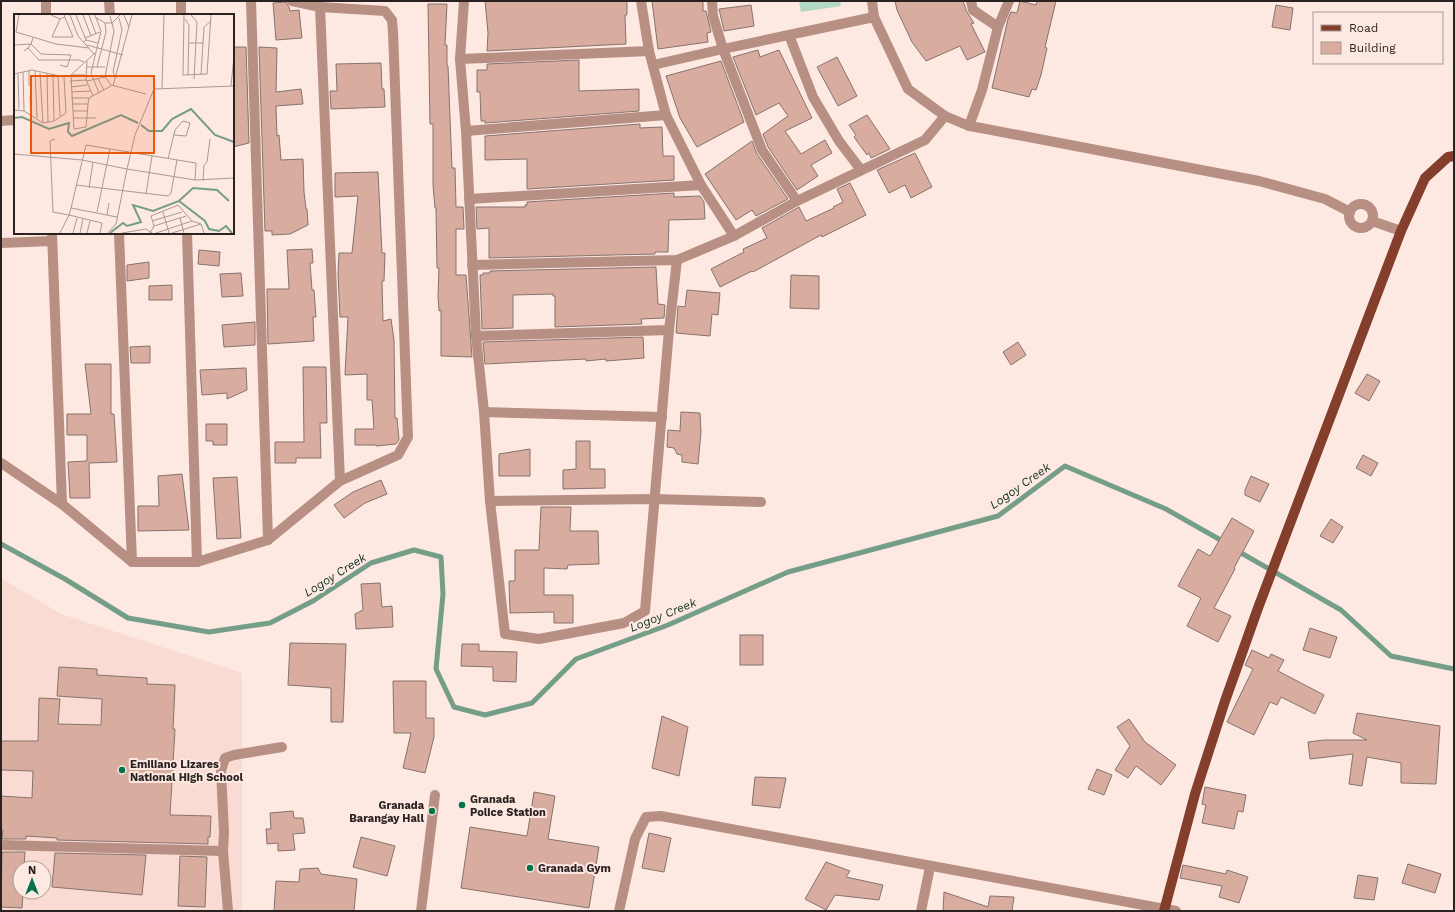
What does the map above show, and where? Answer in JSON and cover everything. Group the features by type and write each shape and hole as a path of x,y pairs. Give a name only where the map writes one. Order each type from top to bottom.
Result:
{"main road":[{"path":"1164,910 1195,794 1225,700 1258,608 1401,231 1425,178 1448,157 1454,156"}],"street":[{"path":"46,1 46,14"},
{"path":"109,1 110,14"},
{"path":"181,1 181,14"},
{"path":"251,1 268,540"},
{"path":"1,463 62,504 132,562 197,562 268,540 340,481 398,455 408,436 392,20 385,11 320,7 292,1"},
{"path":"464,1 460,59 466,131 476,336 484,412 490,501 505,634 539,639 624,623 645,611 669,330 678,260"},
{"path":"641,1 649,51 666,115 700,185 734,236"},
{"path":"712,1 713,16 723,49 762,150 797,201"},
{"path":"872,1 874,17 908,89 945,116 969,126 1259,181 1325,199 1350,212"},
{"path":"971,1 973,10 998,27"},
{"path":"969,126 982,90 998,27 1009,1"},
{"path":"320,7 340,481"},
{"path":"653,66 723,49 874,17"},
{"path":"789,35 813,97 839,141 861,170"},
{"path":"460,59 649,51"},
{"path":"466,131 666,115"},
{"path":"472,265 678,260 734,236 797,201 925,140 945,116"},
{"path":"1,121 14,120"},
{"path":"469,199 700,185"},
{"path":"1360,204 1368,205 1374,214 1372,220 1364,228 1356,226 1350,220 1350,212 1353,207 1360,204"},
{"path":"1372,220 1401,231"},
{"path":"118,234 132,562"},
{"path":"187,234 197,562"},
{"path":"1,243 52,237 62,504"},
{"path":"476,336 669,330"},
{"path":"484,412 662,417"},
{"path":"490,501 655,500 761,502"},
{"path":"228,911 223,851 224,832 221,771 225,758 234,755 282,747"},
{"path":"421,911 435,795"},
{"path":"619,911 634,840 646,817 661,816 1176,911"},
{"path":"1,845 223,851"},
{"path":"921,911 930,866"}],"shaded area":[{"name":"Emiliano Lizares National High School","path":"1,578 61,614 242,673 242,911 1,911"}],"green space":[{"path":"799,1 840,1 841,6 801,12"}],"building":[{"path":"485,1 627,1 627,15 625,15 626,44 487,51 488,33"},
{"path":"652,1 703,1 703,11 706,11 711,32 707,33 708,42 658,49"},
{"path":"895,1 963,1 967,12 974,23 971,24 985,52 967,60 960,46 926,61 912,42 897,10"},
{"path":"1020,1 1036,5 1037,1 1056,1 1045,47 1047,48 1041,75 1036,90 1032,89 1029,97 992,88 1008,19 1011,12 1017,13"},
{"path":"286,2 290,11 299,10 302,38 276,40 273,3"},
{"path":"428,4 447,4 445,45 447,45 452,168 455,168 456,207 463,207 464,229 456,229 456,275 466,275 472,357 441,356 441,310 439,311 439,268 437,268 436,208 433,185 433,124 430,124"},
{"path":"751,5 754,26 724,31 719,9"},
{"path":"1276,5 1293,8 1290,30 1272,27"},
{"path":"234,47 246,47 249,143 234,147"},
{"path":"259,47 277,48 276,92 301,89 303,104 276,106 277,136 279,135 281,160 303,159 304,192 308,225 290,234 272,235 272,231 265,231"},
{"path":"758,50 760,57 779,50 812,118 785,131 801,154 825,140 832,153 811,165 818,176 797,190 768,147 763,134 788,116 779,103 756,115 733,57"},
{"path":"837,57 857,96 838,106 817,67"},
{"path":"579,60 579,91 639,89 639,111 485,123 485,121 481,121 480,92 477,92 477,70 487,70 487,64"},
{"path":"721,61 744,122 697,147 680,118 666,76"},
{"path":"381,63 382,89 384,89 385,107 331,109 330,91 337,91 336,64"},
{"path":"867,115 890,149 871,158 869,153 867,155 854,137 856,135 849,125"},
{"path":"640,124 640,128 662,127 663,156 674,156 674,180 527,189 527,159 485,160 485,136"},
{"path":"752,141 757,154 788,199 756,216 752,210 736,220 705,174"},
{"path":"915,153 932,187 911,198 905,185 889,193 877,170"},
{"path":"378,172 382,253 385,253 384,281 382,281 383,321 391,319 394,340 395,418 397,418 399,440 396,444 376,446 355,445 355,429 374,429 372,400 367,400 367,374 345,375 348,317 340,317 338,274 339,253 352,253 358,196 335,197 335,173"},
{"path":"850,183 866,215 822,237 821,235 753,272 752,271 720,287 711,269 744,252 743,249 767,238 762,228 799,207 806,221 834,208 833,207 843,202 837,189"},
{"path":"674,193 674,197 700,196 704,202 705,219 669,220 668,252 655,252 655,254 489,258 489,228 477,229 476,207 525,207 527,202"},
{"path":"312,249 313,263 310,263 316,317 313,317 314,341 268,344 267,289 289,289 287,250"},
{"path":"199,250 220,252 219,266 198,264"},
{"path":"149,262 149,278 127,281 127,265"},
{"path":"656,267 658,304 665,305 664,318 641,319 642,324 555,327 555,296 553,296 553,294 513,295 513,328 482,329 480,275 483,275 483,273 490,273 490,271"},
{"path":"241,273 243,296 222,297 220,274"},
{"path":"791,275 819,276 819,309 790,308"},
{"path":"172,285 172,300 149,300 149,286"},
{"path":"687,290 720,293 718,315 712,314 710,336 676,333 678,306 685,307"},
{"path":"255,322 255,345 224,347 222,325"},
{"path":"643,337 644,358 606,361 606,359 586,361 586,359 485,364 483,342"},
{"path":"1018,342 1026,355 1011,365 1003,352"},
{"path":"150,346 150,363 131,363 130,347"},
{"path":"85,364 111,364 111,414 114,414 117,462 89,463 90,498 70,498 68,462 87,461 87,435 67,435 67,414 91,414"},
{"path":"303,367 326,367 327,423 320,423 321,458 296,458 296,463 275,463 275,442 304,442"},
{"path":"246,368 247,390 227,399 227,393 202,395 200,370"},
{"path":"1367,374 1380,381 1369,401 1355,393"},
{"path":"681,412 700,413 701,432 698,464 682,462 682,455 677,454 674,448 667,447 668,430 680,431"},
{"path":"206,424 227,424 227,445 213,445 213,441 206,441"},
{"path":"576,441 590,441 590,469 605,469 605,488 563,489 563,470 576,469"},
{"path":"530,449 530,476 499,476 499,454"},
{"path":"1363,455 1378,463 1371,476 1356,468"},
{"path":"182,474 189,530 138,531 138,506 159,506 158,476"},
{"path":"1251,476 1269,484 1260,502 1245,495 1245,490"},
{"path":"237,477 241,538 217,539 213,478"},
{"path":"381,480 387,494 365,503 344,518 334,505 353,492"},
{"path":"541,507 571,507 570,531 598,531 599,564 568,565 567,569 544,568 544,595 573,595 573,623 554,623 554,612 510,613 509,581 515,581 515,550 539,550"},
{"path":"1232,518 1254,531 1214,608 1231,616 1218,642 1187,626 1201,598 1178,586 1198,549 1210,556"},
{"path":"1331,519 1343,527 1333,543 1320,536"},
{"path":"380,583 382,607 392,606 393,627 356,629 355,614 363,610 361,584"},
{"path":"1310,628 1337,637 1330,658 1303,650"},
{"path":"740,635 763,635 763,665 740,665"},
{"path":"290,643 346,644 343,722 331,722 331,688 288,685"},
{"path":"462,644 479,644 479,651 517,652 516,682 493,681 493,667 461,666"},
{"path":"1252,650 1269,658 1271,654 1284,660 1278,671 1324,695 1315,714 1281,697 1277,705 1270,702 1254,735 1227,722 1253,669 1245,665"},
{"path":"59,667 97,669 97,675 147,678 147,684 175,685 173,729 175,729 170,815 211,816 210,837 208,837 208,844 57,840 57,838 26,836 26,839 2,839 3,830 1,830 1,796 32,798 33,771 1,770 1,741 38,741 39,698 60,699 58,724 101,725 102,699 57,696"},
{"path":"393,681 426,681 426,718 434,718 434,737 425,773 403,768 411,733 394,733"},
{"path":"1357,713 1440,726 1436,784 1401,783 1401,763 1367,757 1362,786 1349,784 1353,754 1310,759 1308,742 1324,740 1367,740 1353,733"},
{"path":"662,716 688,727 679,776 652,768"},
{"path":"1129,719 1145,742 1176,765 1161,785 1136,766 1128,778 1115,770 1130,746 1117,727"},
{"path":"1097,769 1112,775 1104,795 1088,789"},
{"path":"755,777 786,778 780,808 752,805"},
{"path":"1205,787 1246,795 1243,812 1238,811 1234,829 1202,823 1206,805 1202,804"},
{"name":"Granada Gym","path":"534,792 555,796 548,839 599,847 589,908 461,888 470,827 527,836"},
{"path":"293,811 294,818 303,818 305,833 293,834 295,850 278,851 278,843 267,844 266,829 271,829 270,813"},
{"path":"649,833 671,838 664,872 642,868"},
{"path":"361,837 395,846 387,876 353,867"},
{"path":"2,852 25,852 24,860 12,860 12,900 22,900 22,908 1,907"},
{"path":"55,853 146,855 142,895 52,887"},
{"path":"180,856 207,857 205,907 178,906"},
{"path":"826,862 850,871 846,877 883,885 879,900 835,895 826,910 805,899"},
{"path":"1408,864 1441,874 1435,893 1402,883"},
{"path":"1183,865 1226,874 1227,870 1248,877 1239,903 1219,897 1222,886 1180,878"},
{"path":"318,868 321,874 357,879 354,911 274,911 276,881 299,882 300,869"},
{"path":"1358,875 1378,878 1374,900 1354,898"},
{"path":"944,892 988,907 990,896 1014,897 1012,911 943,911"}],"waterway":[{"name":"Logoy Creek","path":"1,544 65,579 128,618 209,632 270,623 313,601 371,563 414,550 441,557 443,594 436,669 454,707 485,715 532,703 576,659 668,625 788,572 998,516 1065,466 1166,509 1224,542"},
{"name":"Logoy Creek","path":"1236,550 1341,610 1391,656 1454,669"}],"place":[{"name":"Emiliano Lizares National High School","path":"122,770"},
{"name":"Granada Police Station","path":"462,805"},
{"name":"Granada Barangay Hall","path":"432,811"},
{"name":"Granada Gym","path":"530,868"}]}
